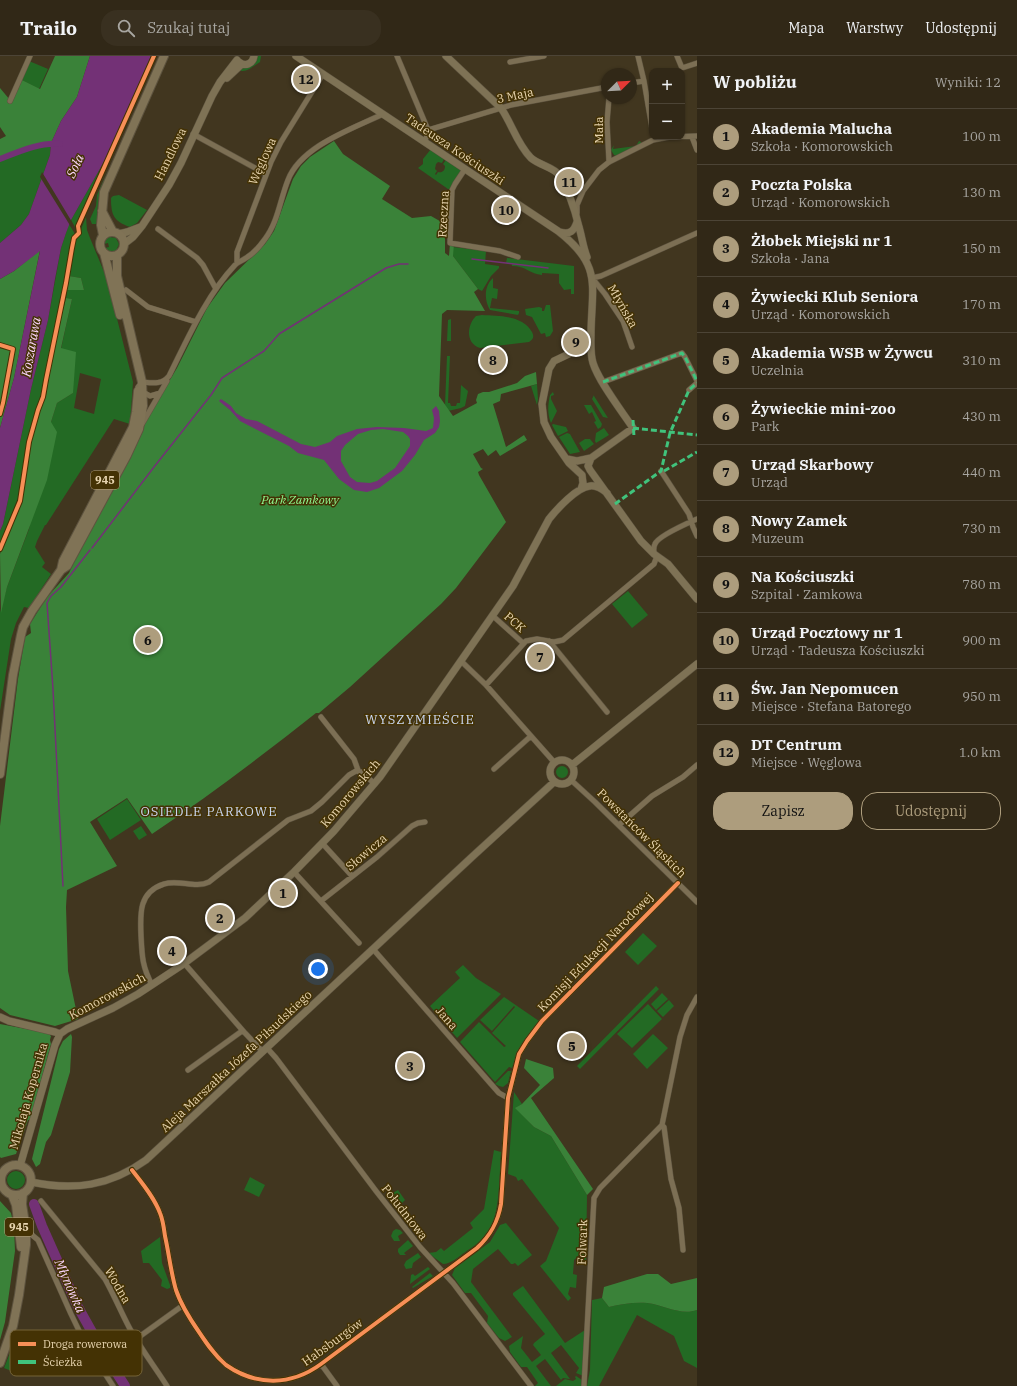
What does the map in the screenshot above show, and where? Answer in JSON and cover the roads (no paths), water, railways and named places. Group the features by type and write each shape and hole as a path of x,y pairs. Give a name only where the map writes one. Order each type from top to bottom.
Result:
{"main road":[{"name":"945","path":"61,570 63,561 133,427 141,387 104,253 100,247 103,235 101,225 102,200 106,186 164,56"},
{"path":"102,211 116,233"},
{"path":"103,235 107,233 116,233 122,236 124,244 122,251 117,255 110,256 104,253"},
{"name":"945","path":"0,774 13,675 20,635 23,627 32,611 61,570 67,566 127,455 139,429 143,406 141,387 117,276 117,255"},
{"name":"945","path":"20,1166 11,1166 2,1170 1,1181 8,1193 12,1195 16,1205 23,1259"},
{"path":"12,1195 20,1195 24,1193 31,1182 27,1170 20,1166"},
{"name":"945","path":"12,1330 16,1312 26,1245 26,1230 22,1204 24,1193"},
{"name":"945","path":"0,1363 10,1335"}],"street":[{"path":"10,100 30,56"},
{"name":"Handlowa","path":"124,244 133,237 142,226 169,185 181,163 208,103 220,82 239,60 248,64 251,63 254,56"},
{"name":"Tadeusza Kościuszki","path":"296,56 558,231 575,246 588,263 592,278 590,346 593,362 603,382 633,428 591,458"},
{"path":"397,56 428,130 424,142"},
{"path":"446,56 501,108 516,137 525,151 535,162 557,173 567,192 577,220 588,263"},
{"path":"510,62 544,56"},
{"path":"638,56 649,110"},
{"path":"678,56 682,68 697,63"},
{"name":"Węglowa","path":"237,263 237,252 266,174 281,142 323,74"},
{"path":"637,82 644,81"},
{"name":"3 Maja","path":"428,130 501,108 601,88"},
{"name":"Mała","path":"608,104 606,122 609,162"},
{"path":"139,429 160,393 196,322 216,289 237,263 249,256 266,238 271,230 277,216 288,179 296,166 308,154 332,138 383,114"},
{"path":"193,134 266,174"},
{"path":"694,137 697,150"},
{"path":"558,231 565,234 574,230 577,220 577,205 583,191 599,170 609,162 651,140"},
{"name":"Rzeczna","path":"465,169 452,190 450,243 500,251 518,257"},
{"path":"567,192 574,195 580,194 583,191"},
{"path":"116,233 127,232 142,226"},
{"path":"158,229 197,258 203,265 216,289"},
{"path":"592,278 607,273 697,233"},
{"name":"Młyńska","path":"592,278 602,289 623,321 632,347"},
{"path":"126,290 148,307 196,322"},
{"path":"581,489 583,483 582,475 569,463 551,437 542,416 542,404 549,368 554,361 590,346"},
{"path":"603,382 682,353 685,356 697,382 689,390"},
{"path":"141,387 164,381 169,376"},
{"path":"141,387 150,396 160,393"},
{"path":"567,459 577,461 591,458"},
{"path":"591,458 588,466 590,470 641,541 668,564 697,599"},
{"path":"661,472 688,512 697,536"},
{"path":"581,489 593,486 602,489 607,493"},
{"name":"Komorowskich","path":"60,1034 67,1029 128,1000 184,963 245,918 294,872 322,843 374,784 493,616 513,586 549,519 581,489"},
{"path":"486,685 526,640 536,639 559,641 569,635 654,564 656,555 654,546 657,541 676,529 697,519"},
{"name":"PCK","path":"493,616 523,643"},
{"path":"549,641 607,712"},
{"path":"460,661 486,685 554,762"},
{"path":"572,765 697,664"},
{"path":"321,717 354,759 358,770 374,784"},
{"path":"494,769 531,736"},
{"path":"566,760 572,765 574,773 571,780 563,784 554,782 550,774 550,770 554,762 566,760"},
{"path":"619,825 652,796 683,777 697,765"},
{"path":"152,985 146,974 142,959 140,916 141,908 148,894 162,884 170,883 197,885 210,882 283,823 311,811 349,775 358,770"},
{"name":"Powstańców Śląskich","path":"571,780 697,902"},
{"name":"Aleja Marszałka Józefa Piłsudskiego","path":"31,1182 55,1187 84,1186 108,1180 132,1170 146,1160 554,782"},
{"name":"Słowicza","path":"321,901 377,857 412,826 425,822"},
{"path":"322,843 352,876"},
{"path":"294,872 359,943"},
{"name":"Komisji Edukacji Narodowej","path":"443,1272 484,1241 495,1226 500,1204 508,1098 519,1054 542,1021 678,883"},
{"name":"Jana","path":"373,949 499,1093 508,1098"},
{"name":"Południowa","path":"184,963 245,1033 276,1058 376,1191 420,1247 443,1272 531,1386"},
{"path":"683,1250 679,1208 670,1179 664,1127 662,1125 680,1037 687,1015 697,997"},
{"path":"0,1017 60,1034"},
{"path":"188,1070 237,1034 242,1031 245,1033"},
{"name":"Mikołaja Kopernika","path":"20,1166 55,1045 60,1034"},
{"name":"Folwark","path":"584,1386 594,1198 600,1188 662,1125"},
{"name":"Habsburgów","path":"132,1170 152,1198 161,1214 176,1291 182,1306 208,1346 218,1357 227,1366 247,1377 278,1382 287,1381 304,1374 321,1364 443,1272"},
{"name":"Wodna","path":"41,1201 47,1211 105,1279 131,1330"},
{"path":"26,1230 38,1240 79,1330"},
{"path":"142,1336 182,1306"},
{"name":"Wodna","path":"142,1349 167,1386"},
{"path":"321,1364 337,1386"},
{"path":"107,1376 113,1386"}],"water":[{"path":"90,56 151,56 106,158 71,220 61,248 48,320 31,389 3,524 0,531 0,428 14,378 40,251 14,271 0,279 0,243 21,225 29,214 50,155 51,143 61,121 77,97"},
{"path":"221,399 231,406 236,413 246,419 257,421 301,444 315,447 330,442 337,436 357,429 377,427 404,428 426,431 433,428 434,418 432,410 436,406 439,411 440,421 439,427 435,433 424,440 415,455 402,471 379,488 367,492 354,490 339,479 324,460 298,453 289,446 240,421 219,401","holes":["383,429 403,432 410,439 410,446 395,468 377,481 370,483 357,482 350,477 341,461 341,451 345,445 358,434 371,430"]}],"waterway":[{"path":"0,159 37,146 60,144"},
{"path":"472,259 548,268"},
{"path":"92,548 211,395 222,378 264,351 279,334 386,268 399,264 408,264"},
{"path":"63,886 47,603 51,596 61,587 90,550"},
{"name":"Młynówka","path":"34,1204 42,1226 78,1307 91,1330"},
{"name":"Młynówka","path":"119,1376 125,1386"}],"place":[{"name":"DT Centrum","path":"306,79"},
{"name":"Św. Jan Nepomucen","path":"569,182"},
{"name":"Urząd Pocztowy nr 1","path":"506,210"},
{"name":"Na Kościuszki","path":"576,342"},
{"name":"Nowy Zamek","path":"493,360"},
{"name":"Żywieckie mini-zoo","path":"148,640"},
{"name":"Urząd Skarbowy","path":"540,657"},
{"name":"Akademia Malucha","path":"283,893"},
{"name":"Poczta Polska","path":"220,918"},
{"name":"Żywiecki Klub Seniora","path":"172,951"},
{"name":"Akademia WSB w Żywcu","path":"572,1046"},
{"name":"Żłobek Miejski nr 1","path":"410,1066"}],"district":[{"name":"WYSZYMIEŚCIE","path":"420,719"},
{"name":"OSIEDLE PARKOWE","path":"209,811"}],"water label":[{"name":"Soła","path":"75,166"},
{"name":"Koszarawa","path":"31,347"}],"park label":[{"name":"Park Zamkowy","path":"300,499"}]}
